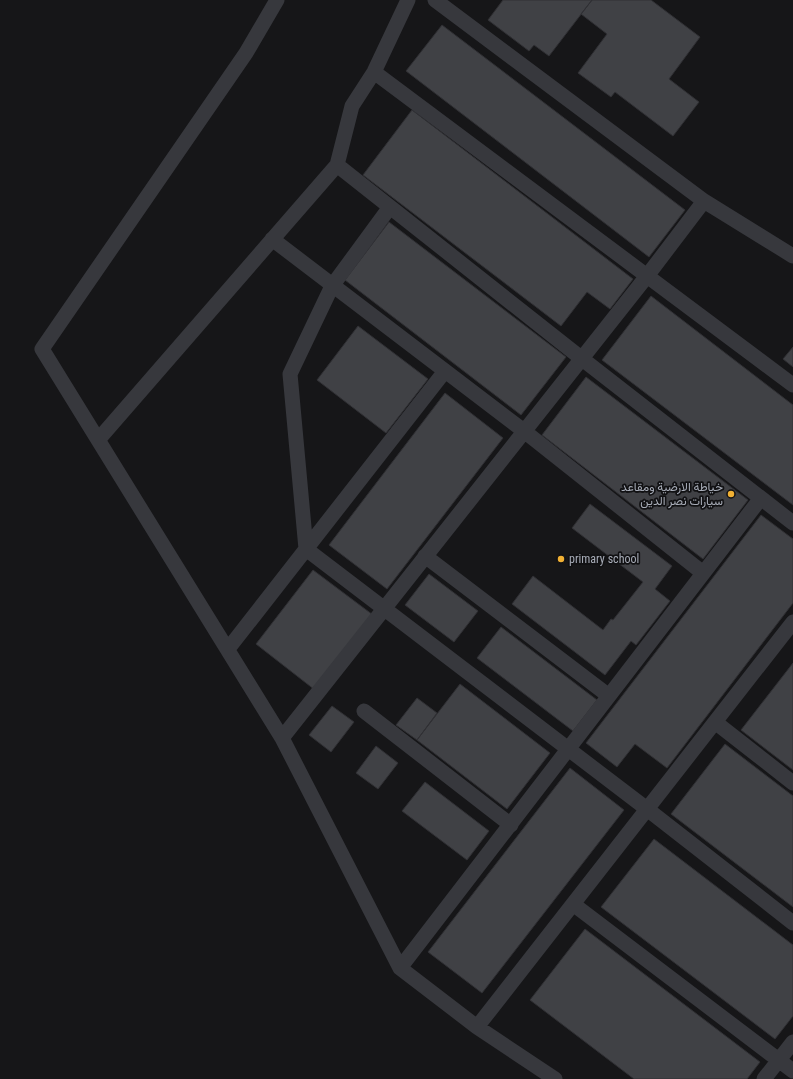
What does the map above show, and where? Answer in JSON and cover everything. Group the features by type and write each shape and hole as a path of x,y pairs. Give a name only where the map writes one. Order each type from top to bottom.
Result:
{"street":[{"path":"277,0 246,53 42,349 282,738 400,968 476,1027 555,1079"},
{"path":"98,440 337,165 352,106 374,72 408,0"},
{"path":"435,0 704,201 793,256"},
{"path":"374,72 793,385"},
{"path":"337,165 793,523"},
{"path":"282,738 647,276 704,201"},
{"path":"390,207 332,286 290,374 306,549 647,809 793,923"},
{"path":"272,240 524,431 703,573"},
{"path":"228,649 445,371"},
{"path":"400,968 569,750 761,498"},
{"path":"425,556 609,696"},
{"path":"476,1027 793,622"},
{"path":"364,711 511,825"},
{"path":"715,722 793,783"},
{"path":"573,904 793,1071"},
{"path":"764,1079 793,1042"}],"building":[{"path":"503,0 592,0 549,56 534,45 529,51 488,20"},
{"path":"592,0 651,0 700,37 669,79 699,102 673,136 615,92 611,97 578,73 607,34 581,14"},
{"path":"442,25 685,210 649,257 406,71"},
{"path":"412,110 633,279 610,309 587,292 561,326 363,175"},
{"path":"389,222 566,357 521,415 345,280"},
{"path":"651,296 793,405 793,505 602,360"},
{"path":"358,326 428,379 386,433 317,380"},
{"path":"793,347 793,367 783,359"},
{"path":"586,377 748,500 703,559 542,435"},
{"path":"445,393 503,438 387,589 329,545"},
{"path":"590,504 672,566 655,589 670,601 636,645 631,641 605,675 512,604 533,576 603,630 611,619 613,620 643,582 572,528"},
{"path":"761,515 793,539 793,603 667,768 635,744 617,767 586,743"},
{"path":"313,570 373,615 315,690 256,644"},
{"path":"429,574 478,611 454,642 405,605"},
{"path":"501,627 597,700 573,731 477,658"},
{"path":"793,663 793,770 741,730"},
{"path":"460,684 550,753 507,809 417,740"},
{"path":"417,698 437,713 417,740 396,725"},
{"path":"332,706 354,722 331,752 309,735"},
{"path":"725,744 793,796 793,907 671,814"},
{"path":"376,746 398,763 378,789 356,773"},
{"path":"570,768 624,810 482,993 428,952"},
{"path":"425,782 489,831 467,860 402,811"},
{"path":"654,839 793,945 793,1016 775,1039 601,907"},
{"path":"585,929 760,1062 747,1079 634,1079 530,1000"}],"place":[{"name":"خياطة الارضية ومقاعد سيارات نصر الدين","path":"731,494"},
{"name":"primary school","path":"561,559"}]}
